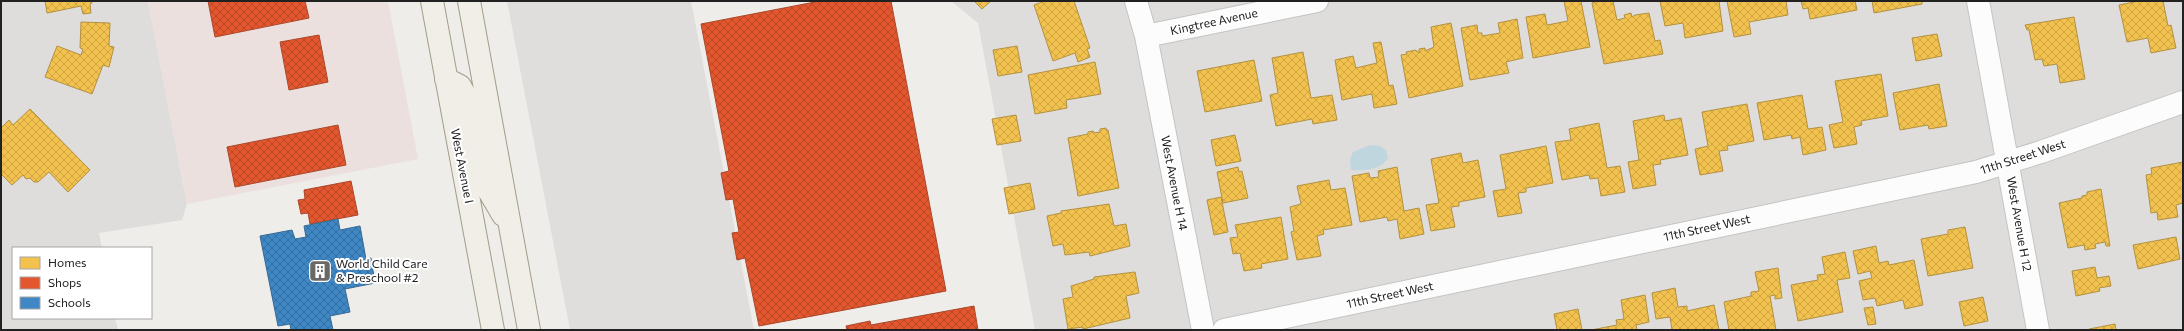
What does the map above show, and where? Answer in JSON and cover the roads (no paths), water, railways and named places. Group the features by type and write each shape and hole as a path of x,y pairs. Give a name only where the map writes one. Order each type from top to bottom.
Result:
{"main road":[{"name":"West Avenue I","path":"432,1 493,330"},
{"path":"469,1 529,330"},
{"path":"446,79 460,86 465,95 483,181 510,228"}],"street":[{"path":"1136,1 1146,36"},
{"name":"Kingtree Avenue","path":"1146,36 1317,1"},
{"name":"West Avenue H 12","path":"1978,1 2038,330"},
{"name":"West Avenue H 14","path":"1146,36 1203,330"},
{"name":"11th Street West","path":"1224,330 1976,172 2008,163 2183,102"}],"water":[{"path":"1370,145 1380,146 1386,150 1388,158 1385,162 1372,169 1351,170 1350,159 1353,152"}],"place":[{"name":"World Child Care & Preschool #2","path":"320,271"}]}
